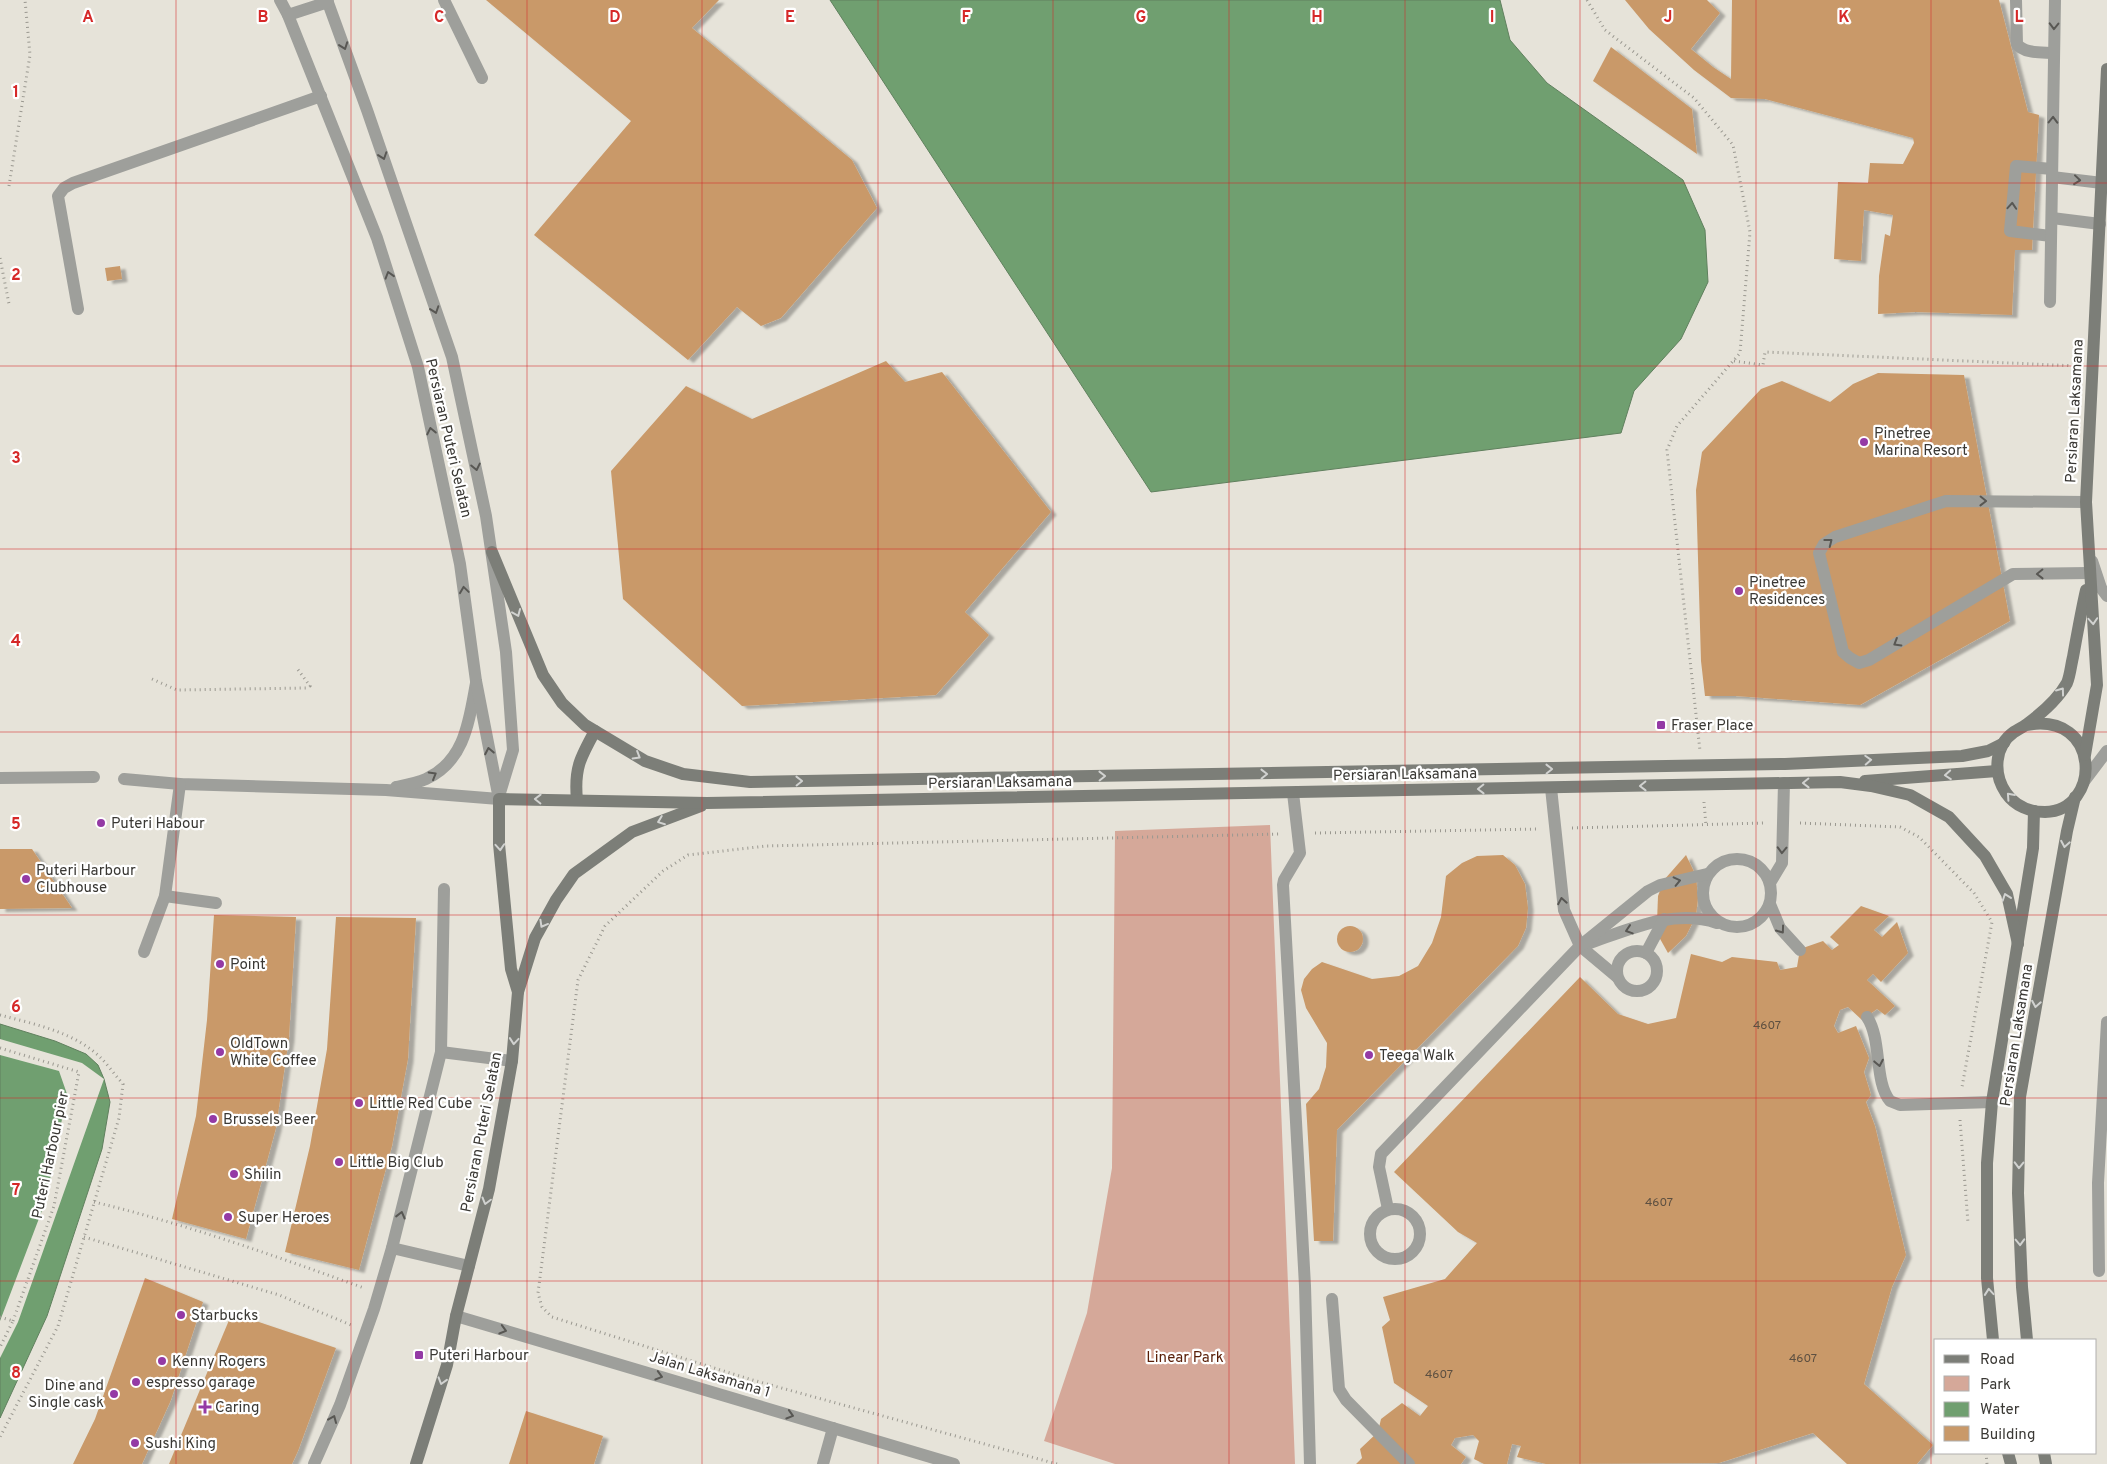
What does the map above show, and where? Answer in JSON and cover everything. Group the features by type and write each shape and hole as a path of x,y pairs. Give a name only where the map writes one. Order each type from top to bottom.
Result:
{"street":[{"name":"Persiaran Puteri Selatan","path":"280,0 288,15 377,238 418,367 460,564 476,681 498,799 499,844 511,969 518,992 512,1062 489,1189 456,1316 447,1365 416,1464"},
{"path":"444,0 482,78"},
{"path":"2016,0 2017,44 2019,47 2024,50 2054,53"},
{"path":"2050,302 2054,0"},
{"name":"Persiaran Puteri Selatan","path":"329,1 452,357 486,516 506,652 513,750 498,799"},
{"path":"288,15 329,1"},
{"name":"Persiaran Laksamana","path":"2085,755 2097,685 2086,502 2107,69"},
{"path":"78,308 58,196 64,188 72,183 321,96"},
{"path":"2051,236 2010,231 2016,166 2102,183"},
{"path":"2052,218 2100,224"},
{"path":"2086,502 1946,501 1835,537 1824,544 1819,553 1844,652 1859,663 1869,660 2013,574 2089,573 2068,681 2055,700 2026,725 2013,733 2004,743 1998,757 1997,771 2001,785 2009,797 2020,806 2034,811 2048,812 2062,807 2075,797 2107,751"},
{"path":"2088,549 2101,588 2107,596"},
{"path":"492,552 543,675 562,703 585,725 645,761 683,774 750,782 1702,766 1962,756 1988,751 2004,743"},
{"path":"386,790 425,780 438,772 456,754 468,726 476,681"},
{"path":"2026,725 2040,723 2055,725 2068,731 2078,742 2085,755 2085,780"},
{"path":"577,800 575,778 579,764 595,731"},
{"path":"1840,782 1997,771"},
{"path":"0,778 94,777"},
{"path":"124,779 180,784 386,790 498,799"},
{"name":"Persiaran Laksamana","path":"498,799 707,804 1840,782 1871,786 1910,795 1949,817 1984,856 2006,894 2018,944"},
{"path":"144,952 165,896 180,784"},
{"path":"1784,784 1782,863 1770,883 1770,904 1780,928 1800,950"},
{"path":"1551,788 1561,901 1580,946 1617,977 1625,988 1631,991 1638,992 1650,987 1657,976 1657,969 1655,963 1646,953 1633,951 1626,953 1618,964 1617,977"},
{"path":"1293,793 1300,853 1283,885 1305,1286 1310,1464"},
{"name":"Persiaran Laksamana","path":"2027,1339 2022,1287 2018,1193 2020,1097 2067,831 2075,797"},
{"path":"518,992 535,938 556,900 574,874 632,832 707,804"},
{"name":"Persiaran Laksamana","path":"1993,1339 1987,1259 1987,1163 1992,1102 2033,848 2034,811"},
{"path":"1727,926 1717,922 1704,905 1702,895 1703,884 1714,866 1724,861 1741,859 1759,867 1770,883"},
{"path":"1388,1209 1379,1167 1381,1154 1580,946 1648,891 1660,885 1708,874"},
{"path":"314,1464 340,1405 392,1248 441,1052 444,889"},
{"path":"165,896 216,903"},
{"path":"1580,946 1664,919 1703,918 1738,928 1757,921 1770,904"},
{"path":"1646,953 1664,919"},
{"path":"1867,1017 1873,1030 1885,1092 1890,1101 1900,1105 1992,1102"},
{"path":"2099,1271 2098,1184 2107,1022"},
{"path":"441,1052 512,1062"},
{"path":"1388,1209 1406,1210 1418,1223 1420,1241 1410,1255 1402,1259 1384,1257 1377,1252 1369,1236 1370,1227 1374,1219 1388,1209"},
{"path":"392,1248 469,1266"},
{"path":"1332,1299 1339,1389 1346,1400 1409,1464"},
{"name":"Jalan Laksamana 1","path":"456,1316 954,1464"},
{"path":"823,1464 833,1428"}],"path":[{"path":"9,186 30,56 25,0"},
{"path":"1586,0 1605,30 1694,98 1732,145 1750,232 1740,353 1677,426 1668,450 1702,766"},
{"path":"0,258 9,304"},
{"path":"1734,361 1763,365 1764,352 2093,367"},
{"path":"152,679 177,690 306,688 310,686 296,667"},
{"path":"1703,785 1706,826"},
{"path":"1057,1464 748,1379 552,1317 542,1308 538,1293 578,980 605,926 663,871 688,855 766,846 1297,833 1706,826 1783,822 1900,827 1919,837 1974,893 1992,922 1958,1103"},
{"path":"0,1015 52,1030 81,1043 99,1056 123,1084 119,1118 58,1326 0,1437"},
{"name":"Puteri Harbour pier","path":"0,1048 79,1072 54,1206 13,1321"},
{"path":"94,1202 125,1209 272,1255 378,1293"},
{"path":"84,1236 279,1295 366,1331"},
{"path":"0,1317 13,1321 0,1347"}],"green space":[{"name":"Linear Park","path":"1270,825 1295,1464 1115,1464 1044,1441 1087,1313 1112,1168 1115,831"}],"water":[{"path":"830,0 1500,0 1510,40 1547,83 1683,180 1705,230 1708,282 1681,339 1634,391 1621,433 1151,492"},
{"path":"0,1024 55,1041 86,1054 98,1065 110,1102 102,1149 47,1316 0,1418"}],"pier":[{"path":"0,1039 82,1063 104,1079 18,1322 0,1358 0,1321 46,1200 67,1094 59,1071 0,1055"}],"building":[{"path":"486,0 719,0 692,28 852,160 877,208 781,318 761,326 737,307 688,360 534,235 631,121"},
{"path":"1625,0 1707,0 1720,13 1691,49 1731,79 1732,0 1999,0 2028,112 2039,115 2032,250 2015,250 2012,315 1916,312 1878,314 1879,276 1885,234 1890,236 1893,215 1864,210 1861,261 1834,259 1838,182 1868,183 1870,163 1903,164 1914,143 1913,138 1765,99 1731,98 1694,70 1649,29"},
{"path":"1611,47 1692,109 1697,154 1593,81"},
{"path":"120,266 122,279 107,281 105,268"},
{"path":"886,361 905,382 942,372 1051,512 965,612 989,635 936,695 742,706 623,599 611,471 686,386 752,419"},
{"path":"1878,373 1964,375 2010,621 1860,705 1736,696 1705,696 1701,661 1696,490 1702,452 1761,389 1782,381 1830,402 1853,384"},
{"name":"Puteri Harbour Clubhouse","path":"0,849 32,849 72,908 0,909"},
{"name":"Teega Walk","path":"1503,855 1515,865 1525,884 1528,908 1526,928 1518,946 1337,1130 1333,1241 1314,1241 1306,1104 1319,1089 1326,1067 1327,1043 1306,1008 1301,990 1304,979 1312,969 1322,962 1372,979 1399,976 1418,966 1432,943 1441,917 1446,876 1462,863 1477,856"},
{"path":"1686,855 1696,876 1698,898 1696,916 1686,936 1668,953 1659,937 1657,922 1658,896 1664,880"},
{"path":"1861,906 1889,916 1874,930 1882,937 1897,922 1908,953 1881,982 1873,974 1867,980 1895,1006 1885,1015 1877,1009 1862,1020 1848,1007 1840,1010 1834,1026 1838,1033 1856,1026 1869,1058 1864,1072 1871,1095 1866,1102 1875,1126 1906,1255 1892,1287 1864,1384 1933,1445 1917,1464 1847,1464 1813,1433 1719,1463 1546,1464 1517,1457 1521,1446 1512,1444 1507,1464 1484,1464 1474,1459 1479,1441 1473,1435 1455,1438 1451,1445 1466,1457 1461,1464 1356,1464 1362,1458 1360,1449 1378,1432 1381,1419 1402,1403 1420,1416 1428,1406 1394,1383 1382,1327 1390,1320 1383,1297 1445,1279 1477,1243 1458,1232 1394,1172 1580,977 1618,1014 1648,1024 1676,1018 1691,954 1722,962 1732,957 1777,962 1780,970 1797,967 1800,949 1823,941 1832,950 1839,945 1830,937"},
{"path":"214,915 296,917 289,1038 276,1128 246,1239 172,1219 196,1116 207,1020"},
{"name":"Little Red Cube","path":"336,917 416,918 408,1059 392,1146 359,1270 285,1252 310,1146 327,1049"},
{"path":"1350,926 1359,930 1363,939 1359,948 1350,952 1341,948 1337,939 1341,930"},
{"path":"145,1278 203,1302 171,1400 142,1464 73,1464 95,1419"},
{"path":"232,1313 336,1348 298,1451 292,1464 169,1464"},
{"path":"526,1411 603,1436 594,1464 509,1464"}],"place":[{"name":"Pinetree Marina Resort","path":"1864,442"},
{"name":"Pinetree Residences","path":"1739,591"},
{"name":"Fraser Place","path":"1661,725"},
{"name":"Puteri Habour","path":"101,823"},
{"name":"Puteri Harbour Clubhouse","path":"26,879"},
{"name":"Point","path":"220,964"},
{"name":"OldTown White Coffee","path":"220,1052"},
{"name":"Teega Walk","path":"1369,1055"},
{"name":"Little Red Cube","path":"359,1103"},
{"name":"Brussels Beer","path":"213,1119"},
{"name":"Little Big Club","path":"339,1162"},
{"name":"Shilin","path":"234,1174"},
{"name":"Super Heroes","path":"228,1217"},
{"name":"Starbucks","path":"181,1315"},
{"name":"Puteri Harbour","path":"419,1355"},
{"name":"Kenny Rogers","path":"162,1361"},
{"name":"espresso garage","path":"136,1382"},
{"name":"Dine and Single cask","path":"114,1394"},
{"name":"Caring","path":"205,1407"},
{"name":"Sushi King","path":"135,1443"}]}
